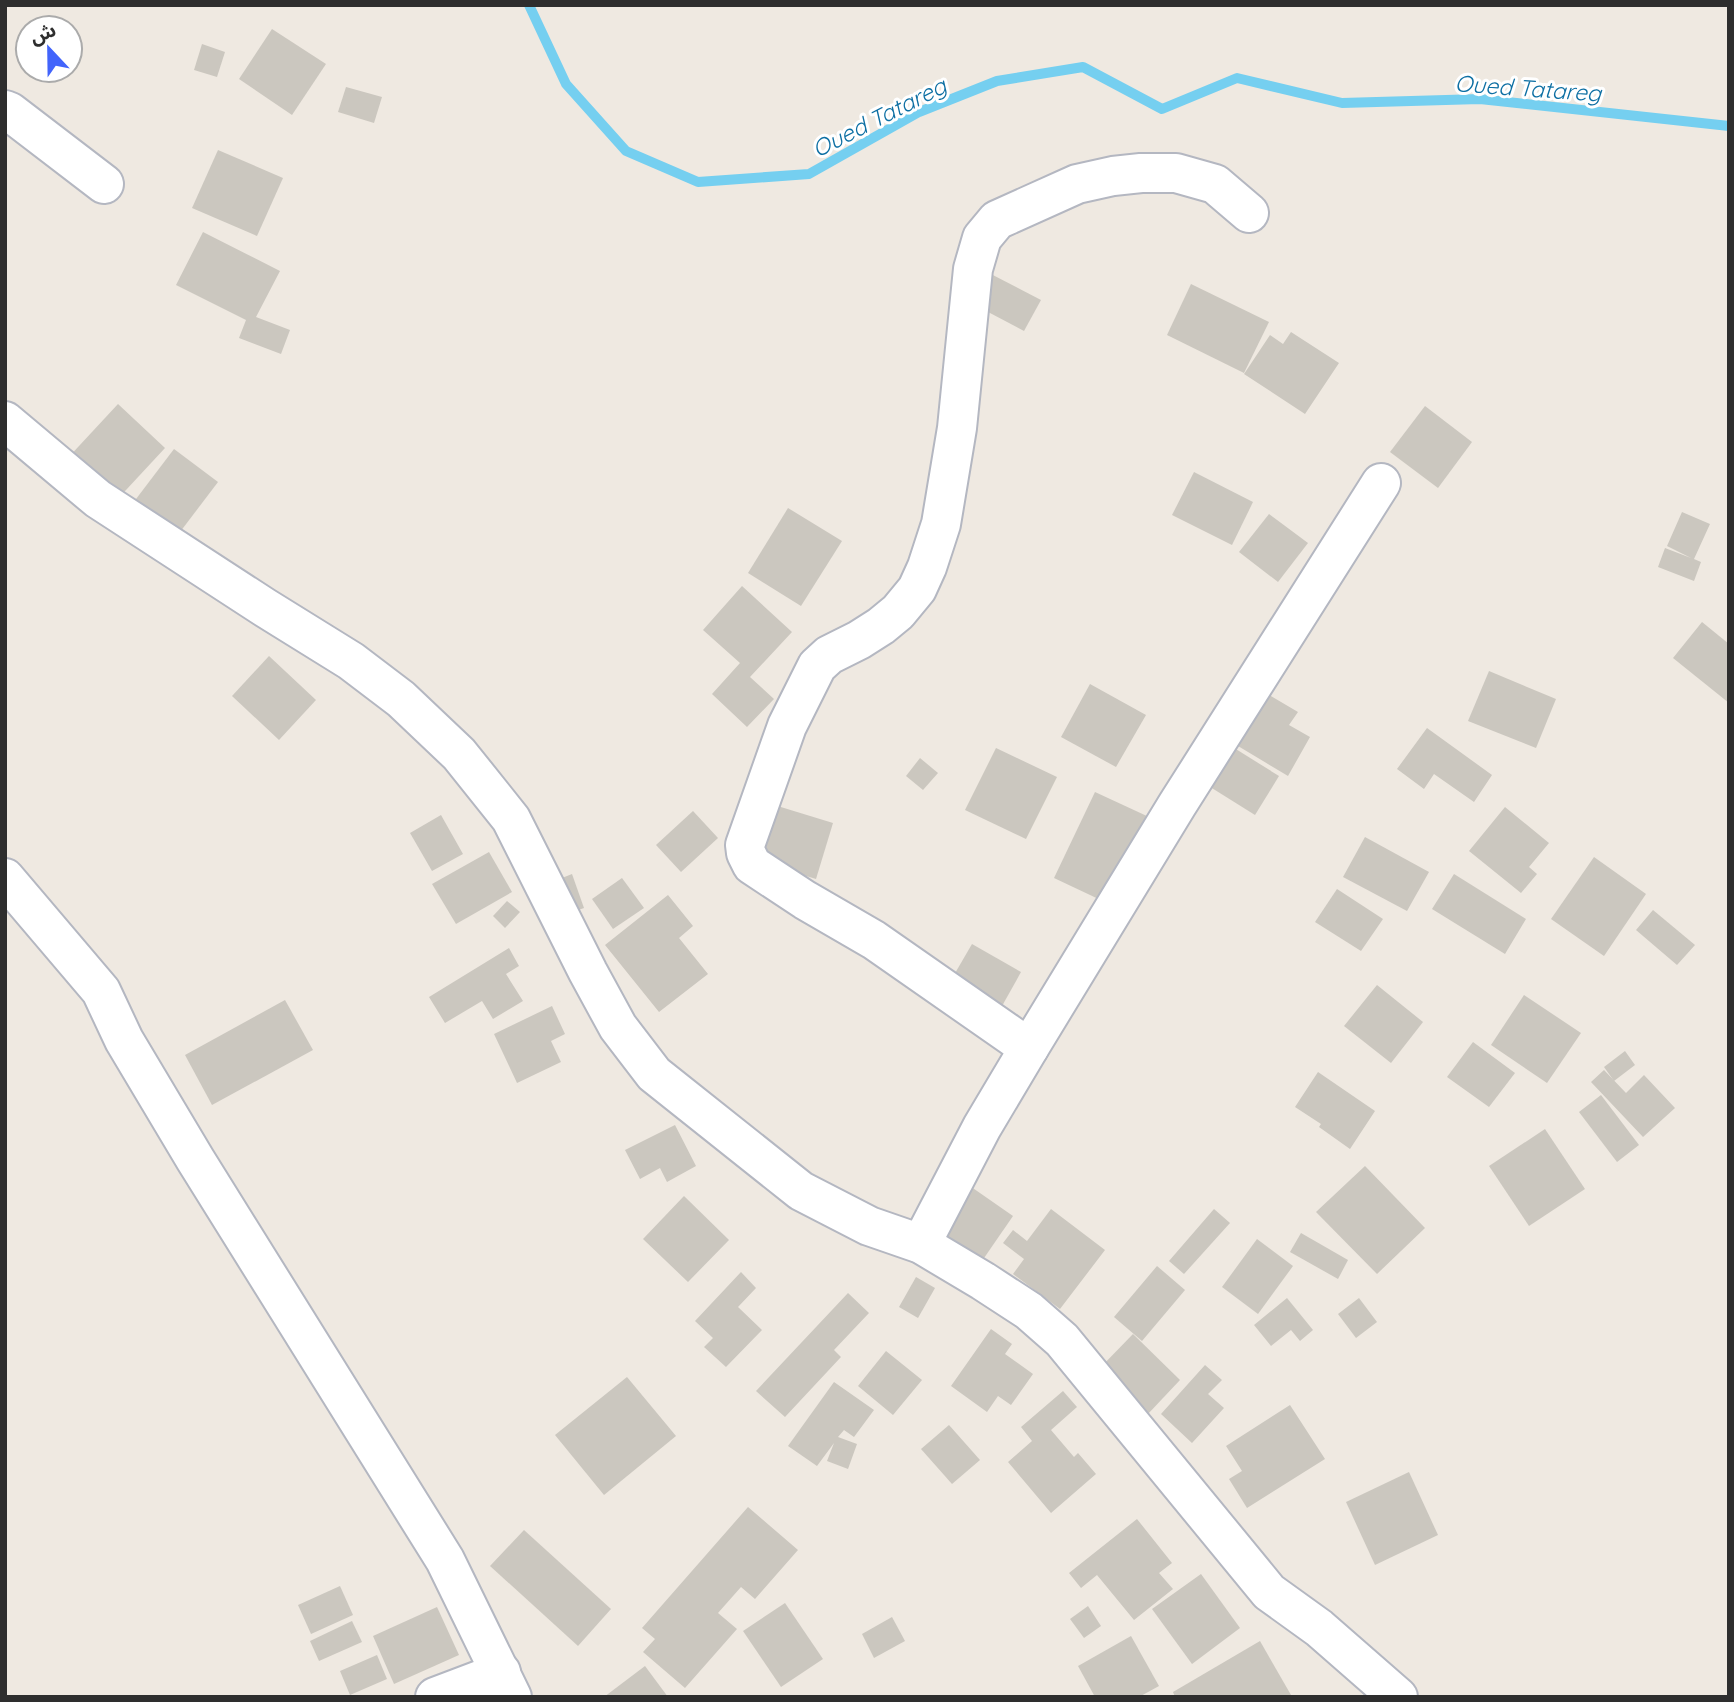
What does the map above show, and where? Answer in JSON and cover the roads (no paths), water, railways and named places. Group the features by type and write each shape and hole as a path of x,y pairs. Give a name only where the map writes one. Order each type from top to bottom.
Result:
{"street":[{"path":"5,110 104,184"},
{"path":"1030,1048 874,940 752,865 745,845 787,726 817,666 829,655 859,640 898,612 917,589 927,567 942,524 957,428 973,269 982,238 997,220 1077,184 1142,173 1176,173 1215,184 1249,213"},
{"path":"5,421 99,499 351,661 401,699 459,754 511,819 618,1027 653,1074 801,1191 869,1226 921,1244 1029,1311 1062,1340 1269,1592 1319,1628 1398,1697"},
{"path":"921,1244 982,1127 1177,805 1381,483"},
{"path":"5,878 101,991 124,1040 195,1159 445,1560 507,1684 435,1697"}],"waterway":[{"name":"Oued Tatareg","path":"529,5 566,84 626,151 698,182 809,174 919,112 997,81 1083,67 1162,109 1237,78 1342,103 1480,99 1729,126"}]}
